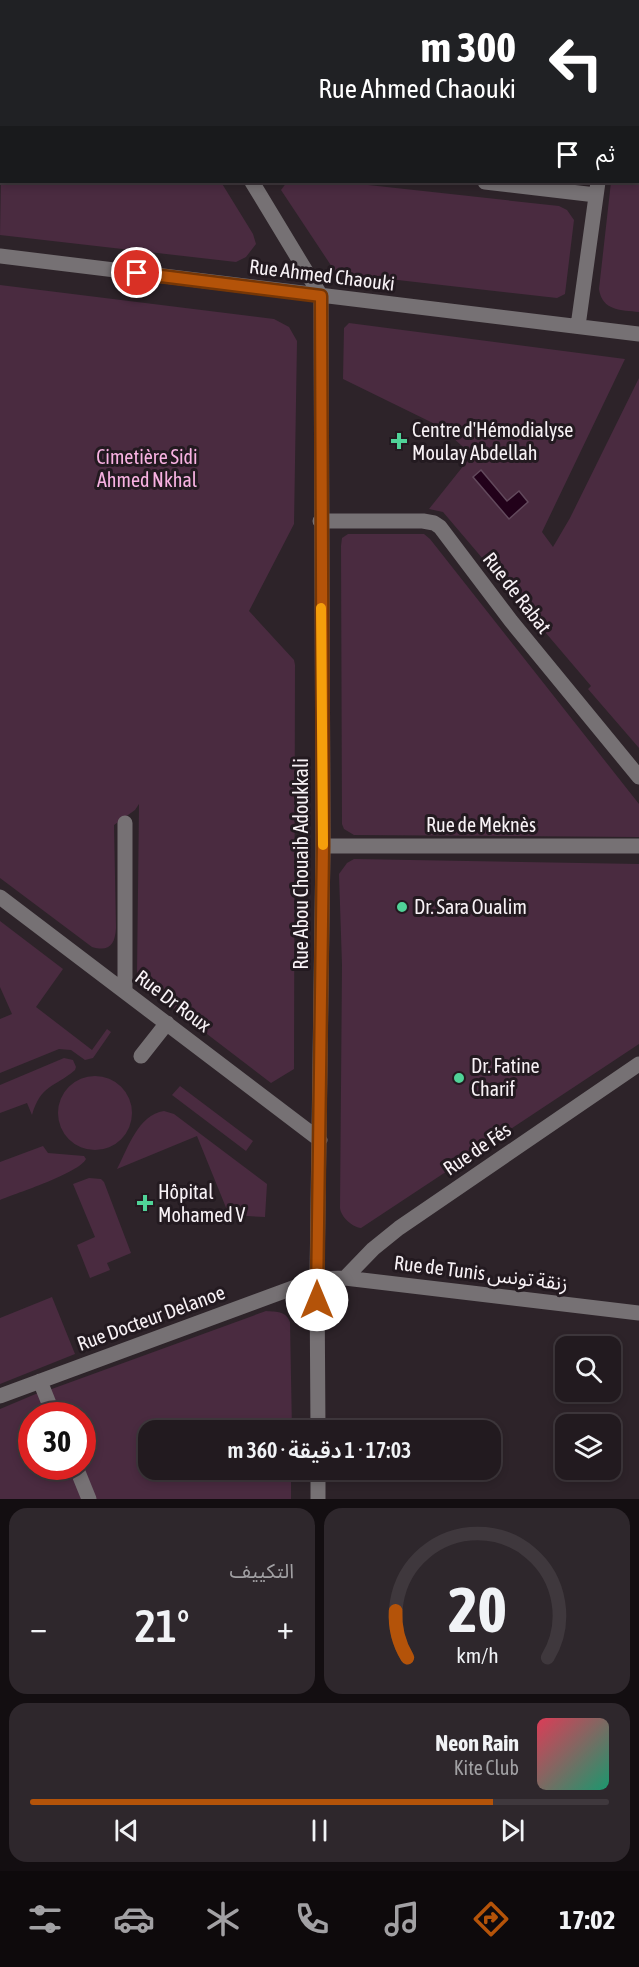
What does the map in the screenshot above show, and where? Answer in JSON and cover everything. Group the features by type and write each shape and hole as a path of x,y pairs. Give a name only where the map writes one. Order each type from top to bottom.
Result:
{"street":[{"path":"253,183 321,296"},
{"path":"504,183 597,188 579,326"},
{"name":"Rue Ahmed Chaouki","path":"0,256 639,334"},
{"name":"Rue Abou Chouaib Adoukkali","path":"318,1420 317,1279 323,846 320,521 321,296"},
{"name":"Rue de Rabat","path":"320,521 423,521 440,527 510,621 639,775"},
{"path":"125,823 125,990"},
{"name":"Rue de Meknès","path":"323,846 639,846"},
{"name":"Rue Dr Roux","path":"0,897 320,1140"},
{"path":"141,1056 167,1023"},
{"name":"Rue de Fés","path":"345,1278 373,1249 399,1228 639,1064"},
{"name":"Rue de Tunis زنقة تونس","path":"317,1279 345,1278 639,1313"},
{"name":"Rue Docteur Delanoe","path":"0,1396 317,1279"},
{"path":"40,1381 48,1402"},
{"path":"81,1480 89,1499"},
{"path":"318,1480 318,1499"}],"green space":[{"path":"1,183 222,183 253,234 256,244 246,257 236,262 0,235"},
{"path":"286,183 350,183 559,206 567,210 574,220 565,294 557,298 336,273 281,190"},
{"path":"611,183 639,183 639,312 613,308 604,302 599,289"},
{"name":"Cimetière Sidi Ahmed Nkhal","path":"0,285 274,319 289,327 297,341 294,524 249,611 294,660 295,665 294,1069 271,1083 139,982 137,975 139,804 135,810 114,825 116,928 114,939 107,948 92,947 0,878"},
{"path":"349,323 625,359 542,532 553,547 570,518 639,378 639,748 588,689 591,686 443,512 429,509 472,455 441,427 343,379 344,328"},
{"path":"348,534 424,534 430,539 639,804 639,837 354,835 344,829 342,824 341,546 342,538"},
{"path":"354,859 639,864 639,1044 361,1228 348,1221 342,1215 340,1208 342,965 339,874 347,863"},
{"path":"0,921 63,969 36,1007 92,1050 107,1029 111,1032 93,1058 85,1060 71,1050 59,1049 0,1073 0,1019 12,1014 0,987"},
{"path":"64,1058 73,1060 75,1070 44,1092 32,1115 27,1103 0,1113 0,1085"},
{"path":"95,1076 116,1082 126,1092 132,1113 126,1134 116,1144 95,1150 74,1144 64,1134 58,1113 64,1092 74,1082"},
{"path":"180,1086 253,1141 246,1151 172,1095"},
{"path":"164,1111 174,1114 267,1184 265,1217 229,1215 197,1136 117,1169 130,1142 141,1126 147,1119"},
{"path":"43,1146 48,1153 84,1156 86,1159 60,1176 0,1200 0,1162"},
{"path":"89,1178 101,1179 104,1182 131,1253 107,1263 110,1270 90,1278 77,1245 95,1237 73,1184"},
{"path":"52,1297 75,1354 0,1384 0,1318"},
{"path":"266,1311 284,1314 290,1322 292,1420 138,1420 138,1480 291,1480 291,1499 95,1499 87,1480 96,1480 96,1402 54,1402 49,1390"},
{"path":"38,1393 42,1402 18,1402 18,1480 75,1480 83,1499 0,1499 0,1409"}],"shaded area":[{"path":"481,470 507,501 519,491 528,502 509,519 473,477"}],"slow traffic":[{"path":"321,608 323,845"}],"place":[{"name":"Centre d'Hémodialyse Moulay Abdellah","path":"399,441"},
{"name":"Dr. Sara Oualim","path":"402,907"},
{"name":"Dr. Fatine Charif","path":"459,1078"},
{"name":"Hôpital Mohamed V","path":"145,1203"}],"route":[{"path":"137,273 321,296 320,521 323,846 317,1300"}]}
